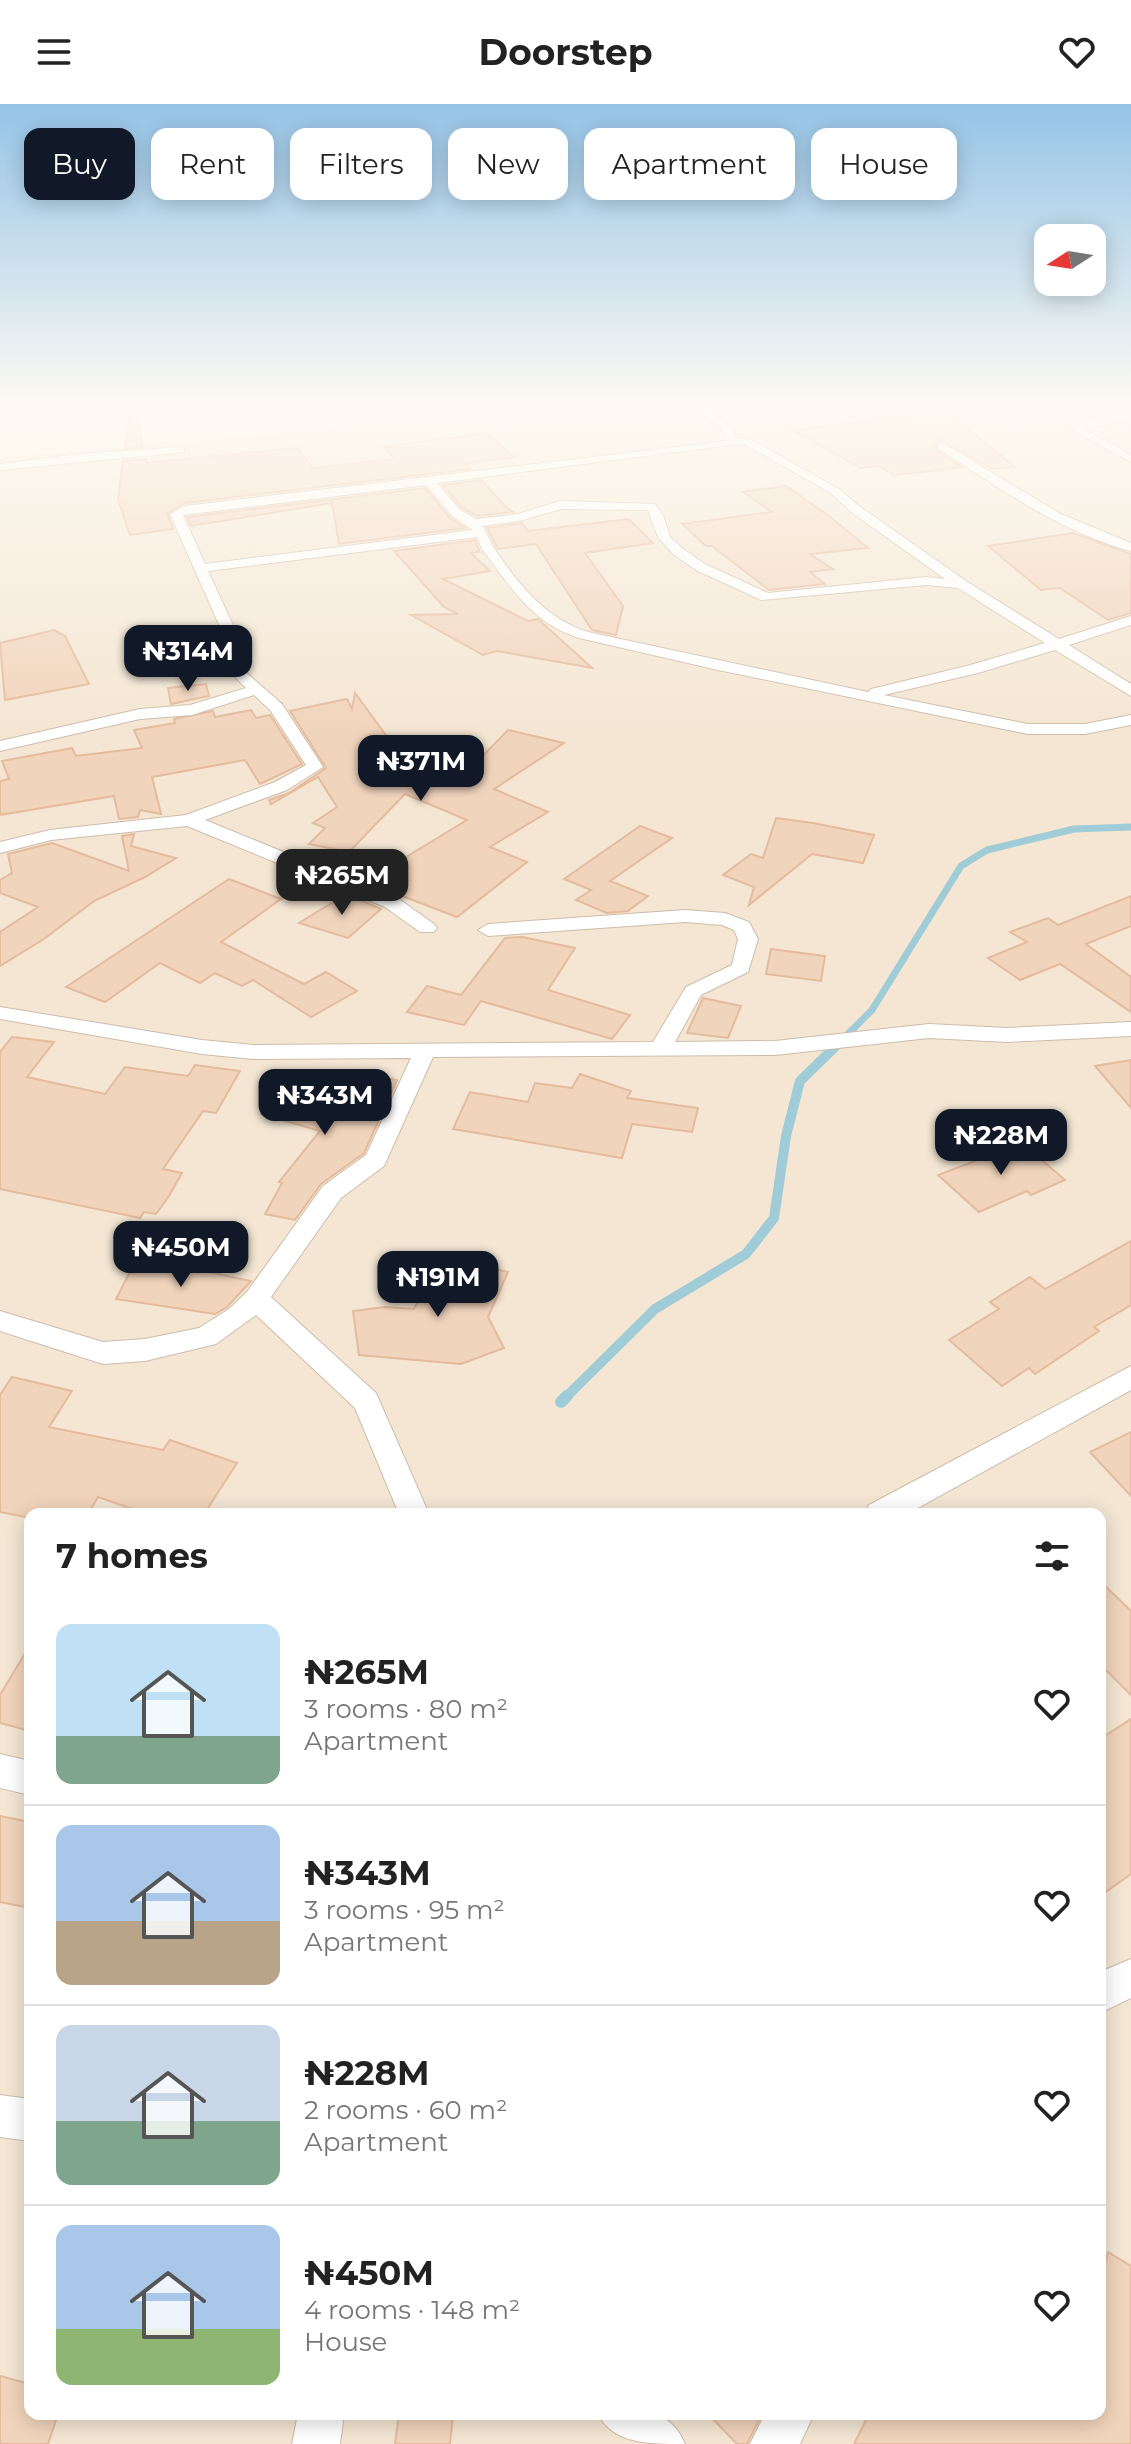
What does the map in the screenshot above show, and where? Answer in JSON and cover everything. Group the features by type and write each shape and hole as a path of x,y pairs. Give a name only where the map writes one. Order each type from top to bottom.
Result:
{"street":[{"path":"0,848 50,835 189,820 281,786 315,767 276,707 234,669 231,636 177,513"},
{"path":"456,513 478,528 486,546 537,611 565,629 718,666 1028,729 1085,729 1131,720"},
{"path":"202,568 478,528 532,513"},
{"path":"655,513 666,540 719,578 766,597 926,581 961,584"},
{"path":"861,513 961,584 1131,691"},
{"path":"1052,513 1100,538 1131,547"},
{"path":"865,694 913,685 1056,645 1131,620"},
{"path":"0,746 140,714 192,710 257,689"},
{"path":"189,820 392,903 427,928"},
{"path":"488,930 685,916 725,919 742,926 748,939 741,968 693,991 661,1047"},
{"path":"0,1013 202,1047 253,1052 775,1048 929,1031 1007,1035 1131,1029"},
{"path":"0,1321 103,1353 145,1350 206,1337 238,1316 256,1299 332,1192 376,1160 425,1051"},
{"path":"256,1299 366,1401 411,1508"},
{"path":"891,1508 1131,1377"},
{"path":"0,1771 24,1777"},
{"path":"0,2116 24,2119"},
{"path":"316,2444 320,2420"},
{"path":"629,2420 661,2444"},
{"path":"774,2444 788,2420"}],"shaded area":[{"path":"0,513 1131,513 1131,2444 0,2444"}],"building":[{"path":"123,513 167,513 173,529 130,535"},
{"path":"218,513 269,513 191,526 187,517"},
{"path":"334,513 446,513 465,528 339,544"},
{"path":"472,513 502,513 477,516"},
{"path":"763,513 825,513 868,548 810,554 833,569 810,572 825,584 769,590 712,546 706,546 682,524"},
{"path":"629,519 653,543 585,553 623,606 616,635 592,630 536,544 498,549 487,528 522,523 528,531"},
{"path":"1073,533 1131,554 1131,613 1108,620 1060,588 1041,590 988,546"},
{"path":"475,540 480,552 471,553 490,571 443,579 528,621 538,619 592,668 497,651 483,655 411,615 458,614 444,607 394,551"},
{"path":"54,630 65,636 89,684 5,700 0,643"},
{"path":"206,684 209,696 171,704 168,688"},
{"path":"355,693 393,745 388,748 466,773 508,730 564,743 494,789 548,812 490,847 527,862 457,917 371,884 404,864 398,862 467,820 405,794 349,852 309,844 325,828 313,823 337,807 318,777 271,804 269,800 289,793 326,768 290,711 347,699 352,709"},
{"path":"251,710 256,718 270,715 302,764 260,784 245,760 152,777 161,814 140,810 138,817 119,819 114,796 0,815 0,781 9,779 2,761 72,748 76,756 142,748 134,730 175,723 174,719 213,711 215,717"},
{"path":"776,818 874,835 863,863 812,854 749,905 754,887 723,875 751,854 763,858"},
{"path":"640,826 672,838 610,881 648,896 628,911 607,913 576,900 591,890 564,879"},
{"path":"134,834 131,846 176,858 145,877 94,901 44,939 0,966 0,932 38,907 0,893 0,880 12,873 8,854 52,843 129,871 122,836"},
{"path":"229,879 281,899 221,942 304,984 326,972 357,991 311,1017 253,980 242,986 215,973 200,983 160,963 105,1002 66,987"},
{"path":"351,896 381,909 348,938 299,923 335,901 341,903"},
{"path":"1131,896 1131,926 1086,944 1131,977 1131,1012 1060,964 1020,980 988,958 1027,942 1010,932 1048,918 1058,925"},
{"path":"522,937 575,948 548,990 630,1015 612,1039 481,1001 464,1025 407,1012 427,986 461,995 505,938"},
{"path":"771,949 825,956 821,981 766,974"},
{"path":"703,998 741,1006 728,1038 687,1033"},
{"path":"12,1037 54,1042 27,1077 105,1094 125,1067 188,1076 195,1065 240,1071 216,1113 203,1111 163,1169 182,1173 169,1196 156,1214 144,1212 140,1218 0,1189 0,1052"},
{"path":"1131,1060 1131,1108 1095,1066"},
{"path":"580,1074 631,1091 627,1098 698,1108 692,1132 632,1124 622,1158 453,1129 470,1092 528,1102 535,1083 572,1088"},
{"path":"369,1076 397,1080 364,1153 321,1184 295,1220 265,1214 282,1183 279,1182 320,1131 261,1114 289,1083 355,1101"},
{"path":"1022,1143 1065,1180 1031,1195 1027,1191 979,1212 938,1175"},
{"path":"1131,1241 1131,1305 1094,1327 1099,1331 1035,1374 1029,1368 1002,1386 949,1340 999,1309 990,1302 1030,1277 1045,1289"},
{"path":"440,1257 508,1272 488,1317 504,1348 461,1364 359,1355 353,1311 385,1307 414,1309"},
{"path":"134,1264 209,1272 251,1281 227,1307 215,1314 116,1299"},
{"path":"12,1377 72,1391 49,1427 163,1450 170,1440 237,1463 208,1508 130,1508 98,1497 92,1508 24,1508 24,1517 0,1512 0,1395"},
{"path":"1131,1432 1131,1496 1090,1452"},
{"path":"1106,1587 1131,1611 1131,1695 1106,1670"},
{"path":"24,1655 24,1729 0,1723 0,1695"},
{"path":"1131,1719 1131,1874 1106,1892 1106,1735"},
{"path":"0,1816 24,1821 24,1907 0,1902"},
{"path":"1108,2252 1131,2266 1131,2444 854,2444 866,2420 1106,2420"},
{"path":"0,2376 24,2382 24,2420 56,2420 48,2444 0,2444"},
{"path":"398,2420 452,2420 450,2444 395,2444"},
{"path":"714,2420 759,2420 747,2444 737,2444"}],"waterway":[{"path":"837,1045 872,1010 961,866 987,850 1074,829 1131,827"},
{"path":"565,1398 655,1309 746,1254 774,1218 786,1136 800,1081 837,1045"},
{"path":"561,1402 565,1398"}]}
